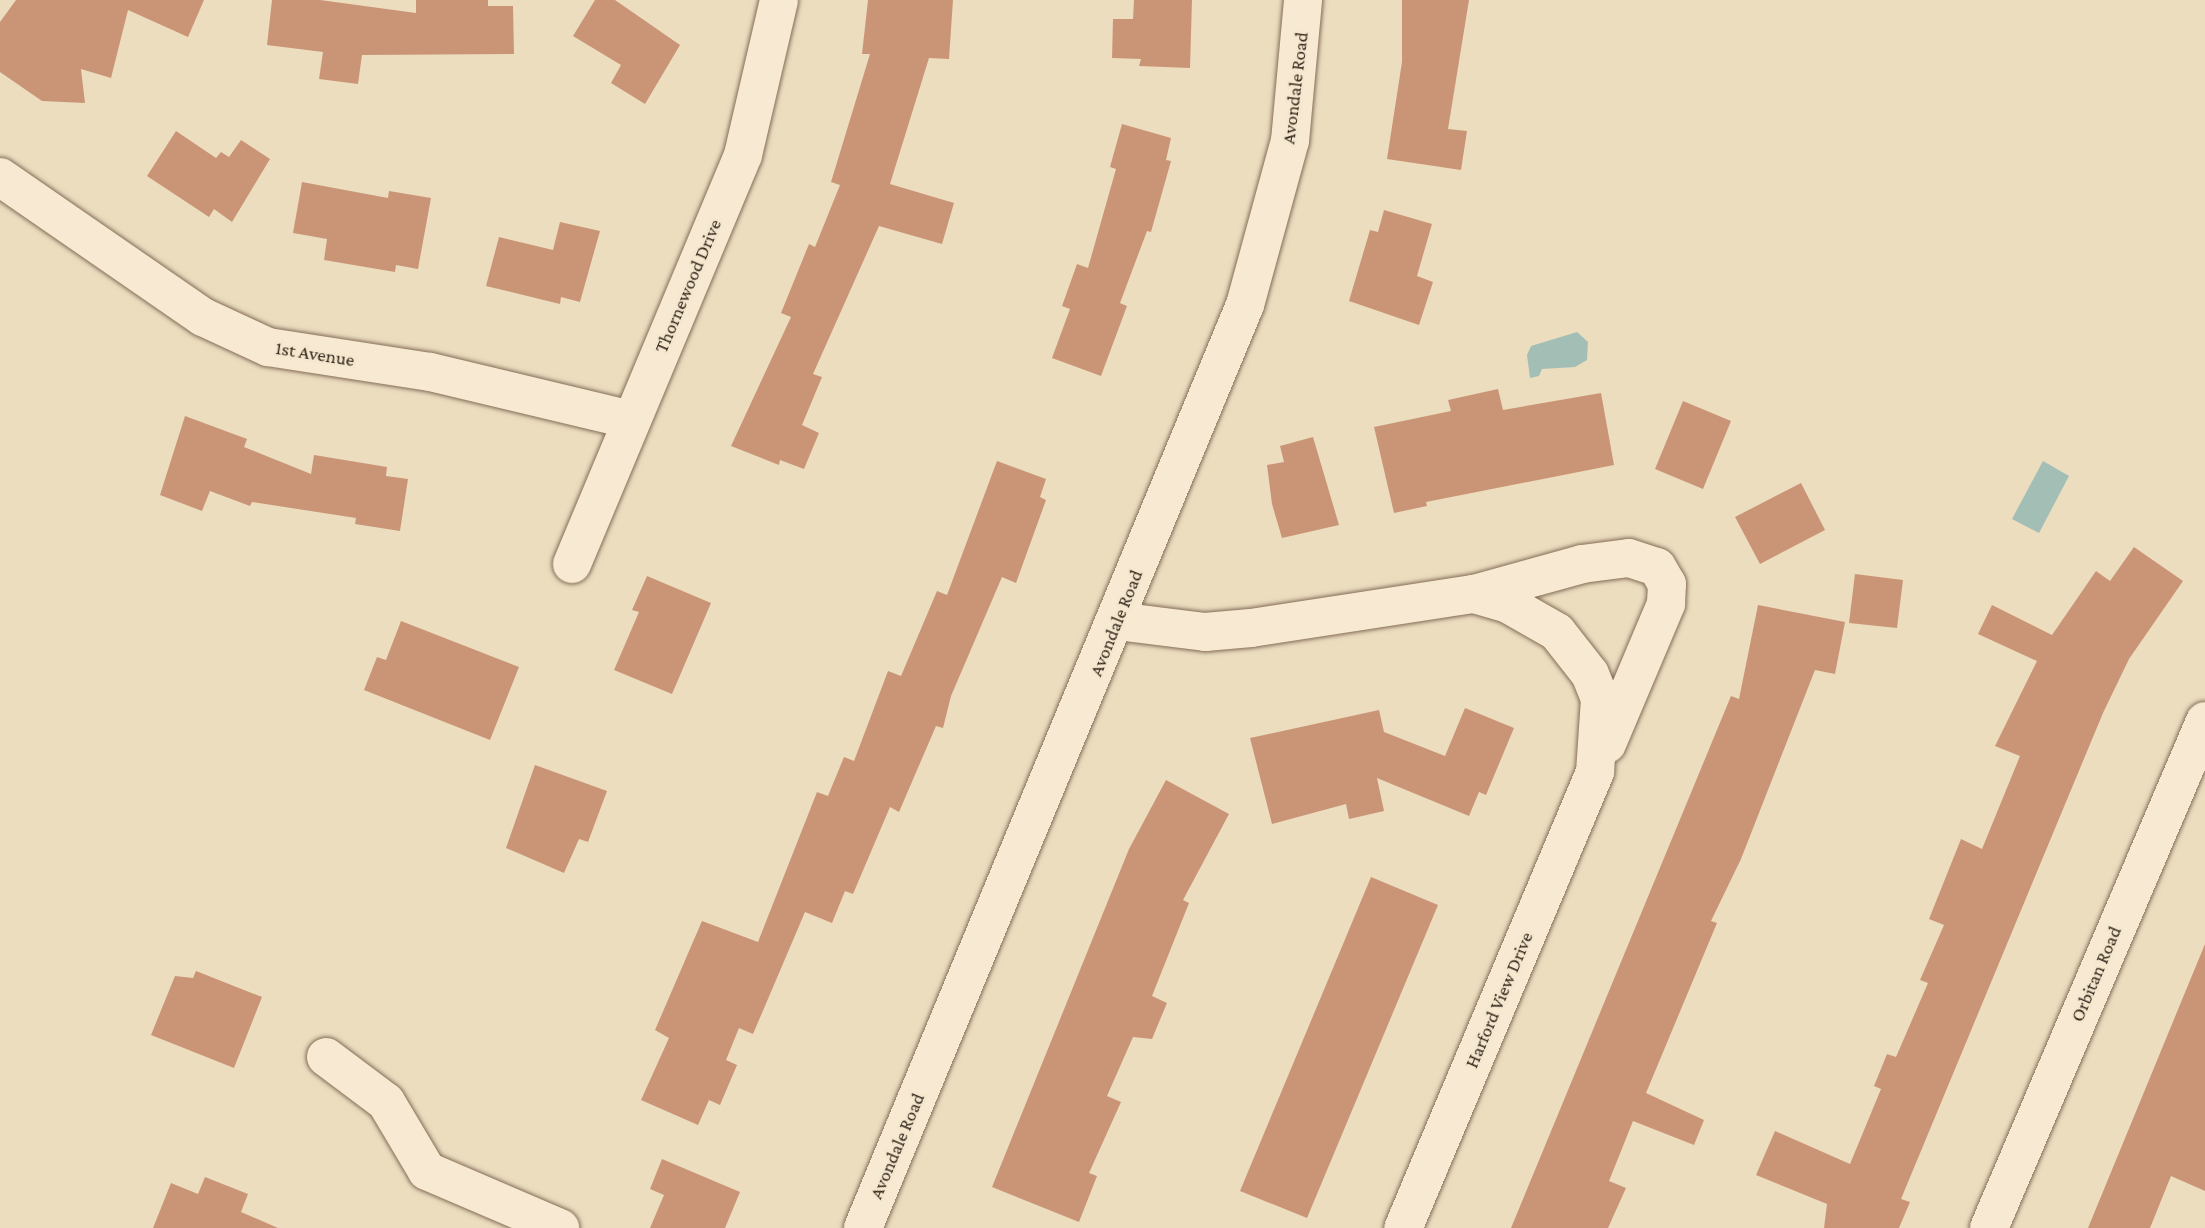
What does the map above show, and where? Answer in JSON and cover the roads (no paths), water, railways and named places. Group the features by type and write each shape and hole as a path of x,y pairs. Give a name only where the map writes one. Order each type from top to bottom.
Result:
{"street":[{"name":"Thornewood Drive","path":"572,564 743,155 779,0"},
{"name":"Avondale Road","path":"863,1228 1117,621 1245,305 1272,218 1290,141 1303,0"},
{"name":"1st Avenue","path":"0,177 203,317 268,346 430,372 631,420"},
{"name":"Harford View Drive","path":"1117,621 1205,632 1251,628 1474,594 1582,565 1629,558 1657,567 1667,584 1666,604 1403,1228"},
{"name":"Harford View Drive","path":"1474,594 1508,604 1557,632 1590,674 1600,699 1595,772"},
{"name":"Orbitan Road","path":"1989,1228 2205,721"},
{"path":"326,1057 386,1102 427,1171 560,1228"}],"water":[{"path":"1577,332 1588,342 1587,360 1575,367 1542,369 1539,376 1530,378 1527,355 1531,346"},
{"path":"2043,461 2069,476 2039,533 2012,519"}]}
